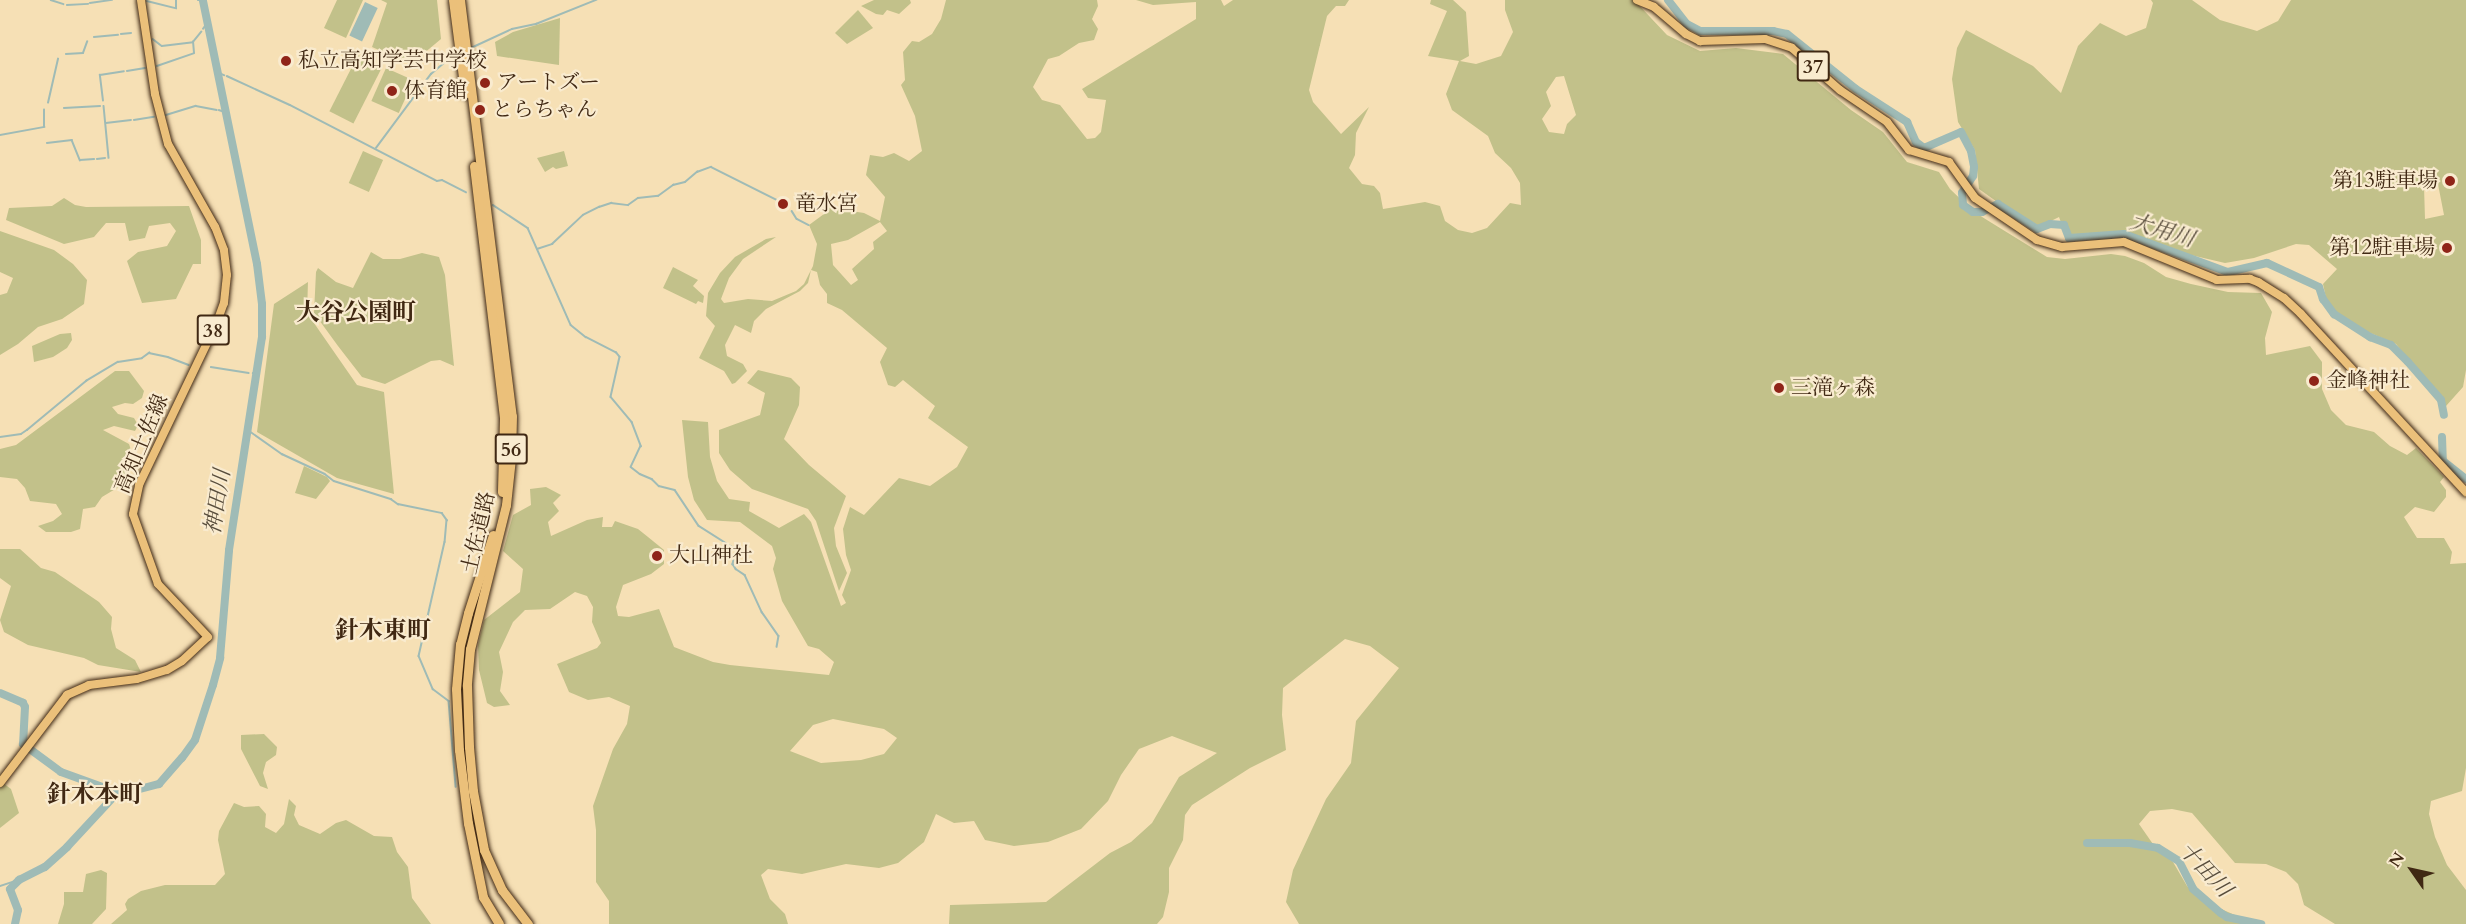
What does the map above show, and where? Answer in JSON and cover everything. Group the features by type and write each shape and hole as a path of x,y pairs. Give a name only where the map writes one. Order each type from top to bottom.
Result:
{"highway":[{"name":"土佐道路","path":"453,0 505,429 500,504 460,644 456,689 464,793 478,879"},
{"name":"土佐道路","path":"460,0 512,416 511,458 506,505 477,616 466,686 472,790 486,856 502,890"},
{"path":"486,856 483,873 478,879 502,890"},
{"name":"56","path":"478,879 483,897 499,924"},
{"name":"56","path":"502,890 528,924"}],"main road":[{"name":"高知土佐線","path":"0,783 56,707 73,691 89,685 137,679 167,670 182,661 208,637 158,584 134,514 139,485 217,322 225,295 227,275 224,250 215,227 168,144 156,99 141,0"},
{"name":"37","path":"1637,0 1654,7 1686,34 1700,41 1765,39 1792,48 1840,90 1887,122 1909,150 1949,162 1966,187 2029,236 2050,245 2062,247 2124,242 2217,280 2250,279 2258,282 2284,298 2301,314 2466,492"}],"shaded area":[{"path":"337,0 363,0 346,38 324,28"},
{"path":"381,0 437,0 441,39 411,64 372,47 387,3"},
{"path":"874,0 910,0 911,3 899,14 887,10 883,15 861,6"},
{"path":"946,0 1097,0 1098,6 1092,19 1098,29 1094,40 1079,43 1059,56 1048,59 1033,87 1042,100 1060,105 1087,139 1095,138 1101,132 1106,100 1088,98 1082,89 1196,19 1196,2 1153,5 1136,0 1221,0 1224,6 1233,0 1349,0 1345,6 1336,6 1327,16 1309,90 1313,102 1341,134 1369,107 1356,133 1355,155 1349,168 1362,184 1374,186 1380,193 1383,209 1425,202 1440,206 1445,221 1458,230 1472,233 1487,228 1510,203 1521,205 1520,183 1511,168 1495,153 1488,136 1452,110 1446,94 1459,61 1428,56 1447,11 1430,4 1431,0 1453,0 1466,12 1469,56 1460,61 1476,64 1501,56 1513,32 1505,10 1505,0 1634,0 1667,35 1700,51 1736,48 1783,54 1851,110 1883,132 1907,162 1939,172 1950,189 1974,212 2047,257 2065,259 2111,254 2125,256 2144,263 2166,277 2191,284 2228,292 2261,293 2272,312 2265,338 2266,355 2310,346 2322,362 2322,389 2331,410 2346,425 2374,432 2390,446 2407,455 2416,448 2444,477 2440,482 2446,490 2446,497 2434,512 2415,507 2404,517 2417,538 2444,538 2452,552 2450,564 2466,563 2466,768 2462,791 2431,801 2429,814 2435,837 2447,865 2466,890 2466,924 2335,924 2304,905 2298,884 2286,872 2266,864 2235,863 2192,813 2172,809 2150,811 2139,824 2155,847 2173,862 2187,886 2207,903 2256,924 1299,924 1286,902 1293,870 1326,799 1351,763 1356,721 1399,668 1370,646 1345,639 1283,688 1282,715 1286,750 1250,768 1192,805 1185,815 1183,840 1169,868 1169,892 1163,917 1157,924 949,924 950,905 1046,902 1110,853 1131,842 1152,823 1179,777 1217,753 1172,736 1139,749 1121,775 1108,801 1081,829 1048,842 1014,846 985,840 974,821 954,823 936,814 924,842 898,863 879,868 846,864 802,874 768,869 761,875 770,899 785,914 788,924 609,924 609,901 596,882 596,830 593,806 613,749 627,724 630,706 609,697 588,700 569,692 557,664 597,648 601,643 592,622 593,607 587,596 575,592 550,609 525,610 513,622 499,652 503,672 500,691 510,705 494,707 487,703 479,670 478,645 484,620 520,592 523,569 503,551 513,515 531,505 530,489 546,487 561,495 553,503 559,511 548,522 551,536 587,520 603,517 602,527 612,527 615,521 638,529 664,550 664,564 651,574 623,585 616,607 618,616 629,617 659,609 674,647 713,662 829,675 834,662 819,649 808,646 782,601 773,569 776,558 772,546 740,522 707,520 694,500 688,477 682,420 708,422 710,457 717,481 729,499 750,502 749,511 779,528 804,514 811,522 841,606 846,603 842,595 851,570 846,555 843,529 850,507 864,515 899,478 930,486 957,467 968,447 928,418 935,406 903,380 895,387 888,385 880,362 887,348 842,310 827,303 827,294 820,285 817,272 811,270 817,244 809,225 824,214 826,207 864,213 880,221 885,197 866,175 870,155 883,157 894,153 909,161 922,151 915,116 901,85 905,80 903,52 912,41 919,42 932,34 941,19","holes":["1564,76 1576,115 1567,124 1564,134 1549,132 1542,119 1551,106 1546,92 1556,77","880,222 887,231 873,242 874,249 852,269 858,280 851,285 833,265 831,244 848,240","833,719 884,729 897,738 884,754 861,760 821,763 790,751 813,725"]},
{"path":"2151,0 2192,0 2220,20 2257,31 2278,21 2291,0 2466,0 2466,370 2463,387 2446,406 2396,344 2359,328 2337,313 2326,298 2323,284 2337,269 2309,245 2296,244 2254,258 2225,263 2178,252 2131,233 2086,234 2067,239 2059,217 2035,229 1979,189 1975,150 1958,122 1952,79 1957,48 1966,30 2033,66 2061,93 2078,46 2100,23 2126,36 2146,28 2153,3","holes":["2437,179 2444,215 2425,219 2424,186"]},
{"path":"858,10 873,28 847,44 835,33"},
{"path":"560,18 559,65 497,56 495,42 513,32"},
{"path":"358,55 382,67 353,123 329,111"},
{"name":"体育館","path":"386,68 413,80 399,113 371,101"},
{"path":"363,151 383,160 369,192 349,183"},
{"path":"564,151 568,166 556,169 553,167 545,172 537,158"},
{"path":"64,198 75,205 86,207 189,206 201,240 201,264 193,264 176,299 142,303 127,261 138,252 167,246 176,231 170,223 149,226 145,238 129,241 125,223 106,223 94,237 64,244 6,220 9,208 52,206"},
{"path":"0,231 54,250 73,264 87,280 84,304 62,319 38,327 18,344 0,355 0,295 7,293 13,278 0,272"},
{"path":"776,237 743,259 729,278 721,299 724,303 748,299 772,301 796,291 804,284 811,270 808,283 800,291 766,309 754,321 751,333 735,325 725,345 727,356 743,364 747,371 735,383 732,384 724,371 699,358 715,326 706,316 708,293 720,273 735,257 766,239"},
{"path":"371,252 383,259 400,259 422,253 439,257 445,275 454,366 440,360 431,361 385,384 362,377 338,346 314,313 316,272 318,268 336,282 353,288"},
{"path":"673,267 698,280 693,286 704,296 703,303 698,301 696,304 663,288"},
{"path":"308,282 307,313 357,385 384,392 394,494 337,478 257,432 274,304"},
{"path":"71,333 72,340 67,348 53,357 34,362 32,346 60,334"},
{"path":"758,370 791,378 800,387 799,405 784,439 809,465 846,496 834,528 836,546 847,573 839,591 816,521 808,509 752,489 730,470 719,453 719,430 760,415 765,393 747,383"},
{"path":"115,371 129,371 144,391 142,398 133,404 125,403 112,407 118,414 134,418 138,425 135,431 114,426 103,430 129,444 133,456 122,485 102,497 95,507 83,509 80,529 71,532 46,532 38,526 53,521 62,514 56,504 30,501 25,488 17,479 0,477 0,449 16,445"},
{"path":"304,466 327,477 330,481 316,499 295,493"},
{"path":"0,549 20,549 41,568 55,572 99,602 112,617 111,629 116,648 135,660 141,672 98,665 84,658 28,645 4,632 0,620 11,586 0,578"},
{"path":"264,734 277,747 276,755 266,762 263,773 268,789 260,786 241,749 241,735"},
{"path":"3,783 11,789 19,813 0,828 0,787"},
{"path":"289,799 296,806 294,815 299,825 320,834 336,823 346,820 374,836 392,837 397,852 408,867 412,898 431,924 111,924 127,910 125,904 128,899 141,891 165,885 215,885 225,874 218,840 219,831 234,803 244,807 259,806 266,814 265,827 276,833 284,824"},
{"path":"101,870 107,873 106,909 92,924 58,924 64,904 64,892 83,892 86,874"}],"water":[{"path":"365,2 378,8 362,41 349,36"}],"waterway":[{"path":"51,0 63,4"},
{"path":"90,3 112,0"},
{"path":"147,1 176,8 176,0"},
{"name":"神田川","path":"0,693 23,703 25,707 23,744 61,772 108,789 136,790 159,784 182,758 195,740 213,685 220,658 229,550 262,337 262,304 257,264 203,0"},
{"path":"471,48 512,29 536,24 596,0"},
{"name":"大用川","path":"1668,0 1687,24 1700,31 1773,31 1787,34 1856,89 1907,122 1916,142 1924,148 1961,132 1971,151 1974,167 1973,176 1962,193 1963,205 1973,212 1982,212 1998,204 2037,229 2050,224 2064,225 2069,238 2124,234 2228,272 2267,263 2319,287 2323,299 2334,314 2370,337 2391,345 2408,362 2441,400 2444,415"},
{"path":"67,5 88,4"},
{"name":"神田川","path":"203,29 208,22"},
{"path":"153,39 162,46 193,42 201,32"},
{"path":"121,34 131,33"},
{"path":"94,37 118,35"},
{"path":"66,54 83,53 87,42"},
{"path":"157,66 194,53 193,42"},
{"path":"376,148 431,74 454,55"},
{"path":"48,103 58,59"},
{"path":"127,71 145,68"},
{"path":"103,101 100,75 124,71"},
{"name":"神田川","path":"217,72 224,75"},
{"path":"227,76 290,105 437,181 442,180 466,192"},
{"path":"64,108 100,106"},
{"path":"104,106 109,158"},
{"path":"166,115 196,106 217,110"},
{"path":"0,135 44,127 44,110"},
{"name":"神田川","path":"219,110 225,112"},
{"path":"134,120 154,117"},
{"path":"106,123 131,120"},
{"path":"47,143 72,140 80,160 94,159"},
{"path":"97,159 105,158"},
{"path":"537,249 552,244 583,215 599,207 611,203 628,205 638,198 658,196 673,185 685,182 697,172 711,167 779,201 786,210"},
{"path":"493,205 528,228 571,325 586,337 616,352 620,357 611,397 632,422 641,446 631,467 652,479 659,486 675,490 699,526 737,550 733,564 745,575 762,612 779,636 777,647"},
{"path":"792,211 797,219 809,225"},
{"path":"0,437 21,434 86,381 118,362 142,358 149,353 189,365"},
{"path":"211,367 249,373"},
{"path":"248,430 282,454 325,474 334,481 391,499 398,504 442,513 447,520 445,542 419,656 433,689 449,701 456,787"},
{"name":"大用川","path":"2442,437 2443,461 2466,479"},
{"path":"15,924 18,910 10,889 19,880 45,867 67,847 120,790"},
{"name":"十田川","path":"2087,843 2130,843 2158,848 2179,861 2193,889 2221,913 2227,917 2261,924"},
{"path":"0,886 19,880"}],"place":[{"name":"私立高知学芸中学校","path":"286,61"},
{"name":"アートズー","path":"485,83"},
{"name":"体育館","path":"392,91"},
{"name":"とらちゃん","path":"480,110"},
{"name":"第13駐車場","path":"2450,181"},
{"name":"竜水宮","path":"783,204"},
{"name":"第12駐車場","path":"2447,248"},
{"name":"金峰神社","path":"2314,381"},
{"name":"三滝ヶ森","path":"1779,388"},
{"name":"大山神社","path":"657,556"}],"district":[{"name":"大谷公園町","path":"356,313"},
{"name":"針木東町","path":"383,631"},
{"name":"針木本町","path":"95,795"}]}
